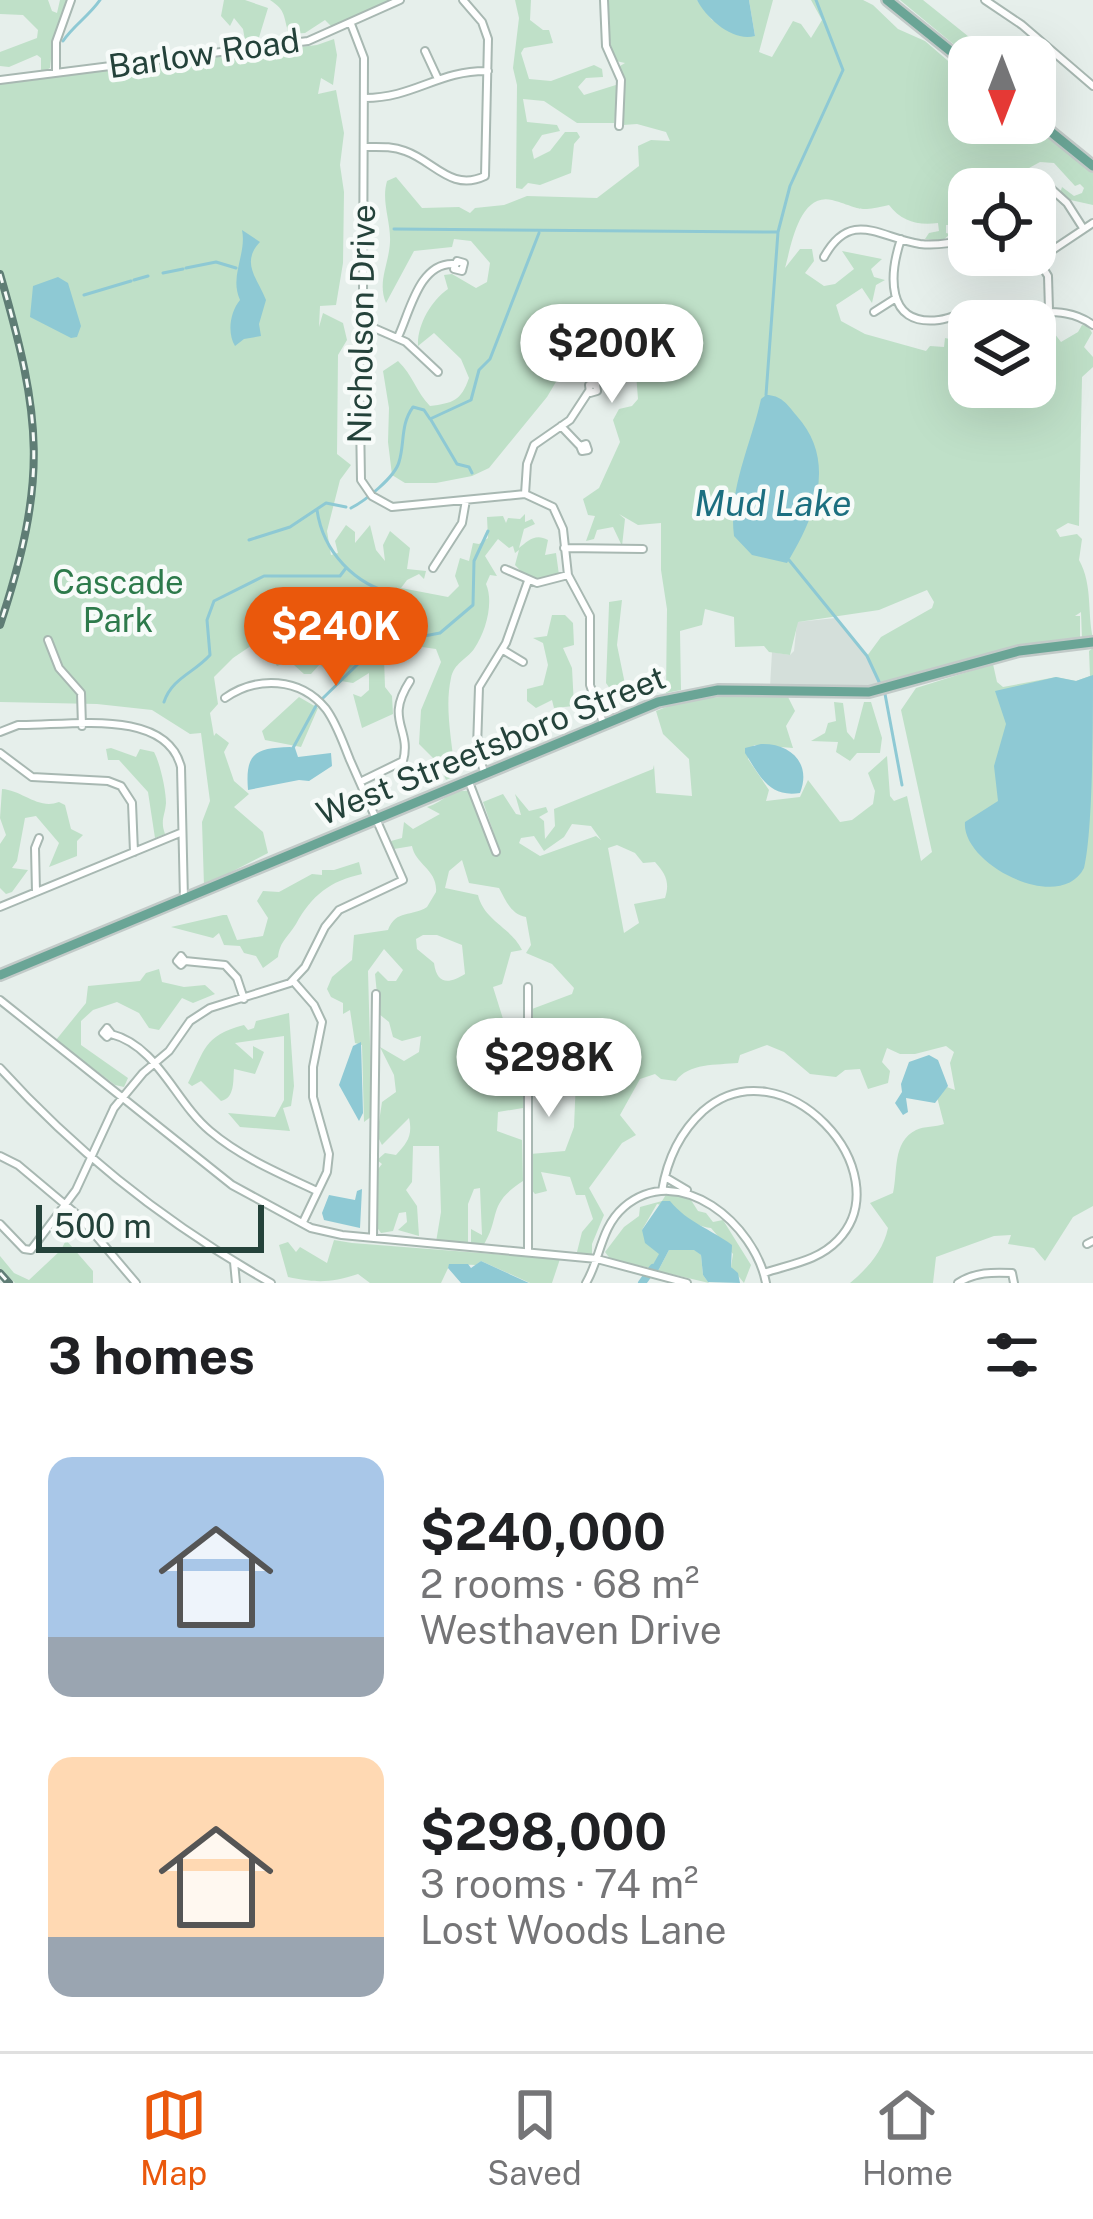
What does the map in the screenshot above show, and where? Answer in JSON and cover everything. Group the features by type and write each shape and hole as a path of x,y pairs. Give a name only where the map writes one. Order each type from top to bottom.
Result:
{"main road":[{"path":"887,0 948,49"},
{"path":"1056,136 1093,166"},
{"name":"West Streetsboro Street","path":"0,975 603,723 698,692 869,692 909,685 1019,651 1093,642"}],"street":[{"path":"56,73 54,49 71,0"},
{"name":"Barlow Road","path":"0,80 303,41 400,0"},
{"path":"364,147 402,149 442,176 481,179 487,170 487,34 463,0"},
{"path":"604,0 606,46 621,80 619,126"},
{"path":"985,0 1026,28 1093,86"},
{"name":"Nicholson Drive","path":"351,24 363,54 363,296 368,325 359,354 358,469 370,494 385,505 525,494"},
{"path":"425,51 438,79"},
{"path":"1082,77 1092,67"},
{"path":"364,98 400,96 455,72 488,71"},
{"path":"1056,193 1083,228"},
{"path":"1056,245 1093,223"},
{"path":"824,257 838,237 855,230 875,230 928,244 948,242"},
{"path":"901,238 891,272 896,298 908,312 928,320 948,315"},
{"path":"398,337 424,279 438,266 454,264"},
{"path":"874,312 896,298"},
{"path":"1056,312 1090,322 1093,310"},
{"path":"368,325 398,337 438,372"},
{"path":"589,392 575,415 534,445 525,494 546,502 558,514 568,575 590,616 590,685 603,723"},
{"path":"561,426 580,446"},
{"path":"434,568 462,523 466,500"},
{"path":"564,548 644,549"},
{"path":"505,569 528,581 550,582 568,575"},
{"path":"484,772 477,753 477,694 502,650 528,581"},
{"path":"48,640 59,668 81,693 82,726"},
{"path":"502,650 523,662"},
{"path":"360,782 396,766 405,756 397,709 410,681"},
{"path":"0,1223 29,1251 67,1204 122,1097 195,1017 293,980 339,910 403,880 330,716 309,694 285,684 262,683 225,698"},
{"path":"0,732 18,725 142,727 172,745 181,767 184,900"},
{"path":"0,753 23,773 37,778 109,781 122,786 133,806 134,851"},
{"path":"468,779 496,852"},
{"path":"0,907 181,833"},
{"path":"36,892 39,838"},
{"path":"185,961 225,965 237,978 244,999"},
{"path":"293,980 322,1022 313,1066 314,1103 329,1154 327,1172 302,1223"},
{"path":"528,987 528,1252"},
{"path":"373,1238 376,994"},
{"path":"0,1000 232,1185 302,1223 330,1233 597,1259 687,1283"},
{"path":"111,1034 135,1044 186,1108 216,1136 317,1191"},
{"path":"0,1068 92,1158 160,1212 271,1283"},
{"path":"662,1191 676,1145 690,1126 715,1102 737,1091 757,1089 784,1096 824,1122 852,1170 853,1217 838,1240 819,1256 764,1273"},
{"path":"0,1156 67,1204 136,1283"},
{"path":"664,1177 734,1226 766,1283"},
{"path":"586,1283 605,1231 620,1210 662,1191 693,1195"},
{"path":"234,1262 236,1283"},
{"path":"958,1283 975,1274 1002,1273 1012,1274 1014,1283"}],"shaded area":[{"path":"836,618 867,656 882,688 770,687 772,652 790,655 794,651 797,622"}],"green space":[{"path":"0,0 48,0 57,13 60,0 68,0 53,40 50,68 41,73 37,55 0,66 0,52 37,38 38,30 23,15 0,14"},
{"path":"224,0 245,0 268,8 257,44 246,46 243,29 234,18 230,26 221,16"},
{"path":"270,0 395,0 335,30 325,20 305,33 289,34 282,11"},
{"path":"515,0 531,0 530,20 549,30 553,43 524,48 521,53 529,79 551,81 594,65 602,69 603,77 586,78 578,87 584,95 619,84 614,123 577,123 544,101 523,99 527,122 557,125 560,131 542,135 532,150 534,159 550,151 565,132 577,132 580,137 574,144 571,173 540,185 528,183 522,189 516,188 513,68 519,18"},
{"path":"605,0 697,0 712,20 755,36 749,0 773,0 759,52 772,57 793,21 811,38 822,20 811,0 863,0 948,61 948,144 1056,144 1093,173 1093,205 1060,193 1062,187 1074,196 1084,188 1075,186 1054,163 1040,162 1029,168 948,168 948,236 942,241 925,239 939,231 938,223 911,221 889,205 864,209 821,200 798,223 785,268 800,249 812,249 814,261 805,273 824,286 835,284 854,269 842,251 882,259 871,269 874,277 885,280 876,285 872,303 862,288 836,305 841,321 865,334 926,351 930,346 944,347 948,339 948,408 1056,408 1056,336 1061,342 1082,325 1088,326 1092,333 1084,347 1093,357 1093,367 1082,377 1079,526 1068,523 1056,530 1060,537 1077,534 1082,539 1079,560 1093,638 1082,639 1081,612 1075,616 1080,616 1080,639 881,685 867,656 881,637 932,608 927,590 879,610 798,622 790,655 769,652 764,646 735,647 734,617 705,609 702,625 680,631 681,690 666,693 661,523 638,525 619,514 625,519 622,546 613,527 597,530 594,539 586,541 595,516 588,515 583,499 599,488 620,442 613,420 619,409 638,399 636,374 627,356 604,346 592,348 563,370 489,468 436,483 405,483 392,475 383,371 398,361 430,406 450,402 463,392 469,378 461,359 434,333 418,346 420,330 431,307 448,289 444,275 452,274 476,288 487,282 490,263 471,241 454,239 452,247 414,251 386,303 387,181 396,177 422,208 459,207 470,213 527,196 597,198 639,166 638,146 651,140 670,141 666,132 623,125 620,120 620,66 625,63 616,61"},
{"path":"900,0 923,0 968,36 948,40"},
{"name":"Cascade Park","path":"334,39 333,85 321,78 318,94 336,90 344,133 340,165 343,263 336,305 320,306 319,327 323,313 343,323 347,340 338,355 337,454 351,465 340,480 327,531 331,555 338,553 335,541 346,525 355,532 355,543 370,525 376,550 385,561 383,545 390,531 410,548 407,569 426,571 424,579 419,574 401,588 448,597 459,586 455,576 460,558 469,561 473,543 488,538 487,517 503,516 506,523 508,518 520,519 525,514 525,522 532,519 535,524 524,529 519,548 535,538 548,540 545,555 556,553 559,575 528,579 515,565 519,550 515,553 513,546 498,539 485,556 497,576 490,575 486,584 489,608 482,634 451,678 455,776 446,780 439,764 419,744 421,710 441,662 436,649 408,645 384,657 385,687 392,696 393,714 362,728 353,694 361,697 369,690 369,673 353,683 335,680 320,664 311,674 294,665 310,622 307,615 293,617 286,631 282,664 277,666 271,657 267,635 233,658 214,677 218,704 210,713 214,736 229,743 224,752 234,781 249,794 234,807 263,832 268,853 204,886 202,822 210,801 201,733 190,734 152,710 0,702 0,625 34,498 33,464 22,540 0,614 0,83 317,45"},
{"path":"622,600 617,645 626,689 618,700 606,683 609,602"},
{"path":"552,615 565,615 573,623 574,645 563,648 572,668 574,706 554,708 552,700 536,708 527,701 527,689 543,685 548,665 543,643 533,638 547,636"},
{"path":"1093,648 1093,1206 1073,1217 1045,1261 1034,1248 1008,1244 1011,1235 994,1236 936,1257 933,1283 850,1283 874,1259 886,1236 888,1228 870,1203 893,1193 903,1142 916,1130 944,1124 937,1097 947,1087 955,1090 950,1063 954,1052 946,1046 915,1054 887,1048 882,1062 890,1071 888,1083 868,1089 860,1069 845,1070 836,1077 810,1074 784,1052 767,1045 740,1055 738,1063 695,1068 676,1081 655,1074 640,1079 620,1115 636,1135 622,1143 589,1188 604,1215 592,1256 577,1252 582,1232 593,1219 585,1195 576,1195 570,1177 541,1172 547,1191 535,1194 530,1188 530,1154 565,1151 574,1127 577,1054 574,1044 553,1037 535,1056 535,1067 542,1072 536,1082 523,1087 523,1108 498,1112 497,1131 522,1140 523,1181 499,1204 483,1246 471,1245 471,1229 482,1235 480,1188 474,1189 468,1204 468,1245 436,1242 441,1212 439,1146 413,1146 412,1182 406,1190 417,1206 419,1236 398,1230 407,1222 406,1212 399,1213 393,1231 381,1233 376,1226 382,1164 377,1160 385,1153 396,1155 410,1130 409,1118 382,1145 377,1135 382,1102 396,1092 394,1075 380,1047 404,1061 419,1052 421,1036 402,1041 393,1037 389,1022 379,1014 375,974 378,971 388,981 396,981 403,970 384,949 368,971 372,1116 364,1122 362,1045 355,1043 350,1010 343,1014 343,1003 327,989 332,977 352,960 354,935 388,930 400,916 427,907 436,892 434,878 412,846 394,849 391,841 402,838 404,822 413,829 440,814 427,807 469,791 488,837 494,834 483,802 503,794 521,815 515,794 529,811 546,807 548,812 539,817 544,821 545,839 555,826 554,809 654,765 656,793 692,796 689,759 663,734 656,711 690,698 787,695 795,711 786,726 793,748 754,745 748,759 769,790 766,801 800,797 808,780 840,822 852,820 873,804 875,791 868,773 887,756 890,796 894,801 907,796 921,861 932,852 901,710 916,688 993,664 1003,687 1056,677 1076,681 1090,676 1089,651","holes":["572,824 591,826 601,840 596,836 540,856 519,843 521,838 534,836 544,851 564,837","617,845 635,853 643,863 655,862 667,883 665,898 634,904 639,923 624,933 608,848","462,860 469,883 499,888 513,910 526,917 531,945 526,953 552,964 574,988 572,994 532,1009 531,1030 520,1022 514,1027 504,1022 493,987 502,984 511,952 522,950 486,911 478,895 445,888 449,871","437,935 462,945 465,974 441,979 434,963 417,949 416,939"]},
{"path":"299,697 318,708 301,747 265,740 262,731"},
{"path":"834,702 843,703 847,732 854,740 864,702 871,702 882,738 880,753 857,753 850,761 836,752 838,742 811,741 836,721"},
{"path":"106,749 136,757 140,749 154,752 165,791 165,834 155,838 148,792 119,760 108,760"},
{"path":"2,789 65,805 71,829 83,835 77,841 77,856 49,867 59,843 36,816 25,818 12,868 28,870 6,894 0,888 0,844 6,835 0,818"},
{"path":"359,862 362,874 331,885 315,897 282,943 278,957 263,968 256,956 244,953 240,946 224,945 219,933 213,938 171,927 227,915 237,940 263,936 268,918 257,901 263,891 279,892 312,874 322,875 322,870"},
{"path":"159,969 162,982 205,985 215,994 193,1003 182,998 159,1030 149,1028 139,1013 117,1002 93,1010 81,1021 81,1045 128,1078 124,1087 56,1040 86,1003 88,986 140,981"},
{"path":"289,1013 294,1086 291,1106 283,1108 290,1131 240,1127 228,1113 275,1117 284,1100 284,1036 235,1043 253,1059 253,1046 264,1052 255,1074 234,1069 226,1099 221,1101 201,1081 188,1083 207,1046 220,1034 244,1025 248,1030 256,1021"},
{"path":"667,1193 689,1197 713,1222 723,1220 751,1265 744,1283 731,1267 733,1254 711,1228 657,1204 642,1230 660,1254 651,1268 611,1260 605,1252 639,1216 640,1207 662,1201"},
{"path":"66,1240 93,1271 93,1283 15,1283 0,1268 0,1256 14,1273 29,1280"},
{"path":"334,1240 560,1259 552,1283 530,1283 481,1261 450,1264 441,1283 370,1283 358,1274 323,1281 288,1277 279,1245 288,1242 296,1252 300,1247 327,1263"},
{"path":"669,1250 695,1250 709,1283 658,1271"}],"water":[{"path":"697,0 749,0 755,36 738,36 721,27"},
{"path":"242,230 260,242 251,264 266,300 259,324 261,336 235,346 231,323 240,300 236,282"},
{"path":"58,277 68,283 81,326 77,337 30,317 33,286"},
{"name":"Mud Lake","path":"766,395 783,401 809,433 819,470 813,508 787,563 752,555 734,536 737,484"},
{"path":"1093,675 1091,803 1084,868 1072,881 1055,887 1035,885 995,867 968,838 965,822 998,801 994,766 1006,724 995,691 1056,677 1076,681"},
{"path":"290,747 298,757 331,753 332,766 309,781 248,790 248,768 255,755"},
{"path":"781,747 796,757 803,773 800,793 780,792 761,777 745,748"},
{"path":"361,1042 363,1113 359,1121 339,1085 353,1046"},
{"path":"929,1055 938,1060 948,1086 935,1103 906,1098 908,1112 903,1115 895,1103 909,1062"},
{"path":"362,1189 360,1228 324,1220 329,1195 355,1200"},
{"path":"662,1201 670,1201 732,1245 731,1267 740,1283 708,1282 701,1255 694,1250 669,1250 658,1271 651,1268 659,1254 645,1243 642,1230"},
{"path":"481,1261 529,1283 461,1283 448,1268 449,1264 468,1264 471,1268"}],"waterway":[{"path":"63,41 100,0"},
{"path":"766,395 778,232 790,186 843,70 816,0"},
{"path":"394,229 777,232"},
{"path":"351,508 379,488 396,468 413,407 424,410 430,419 471,400 479,370 490,359 539,233"},
{"path":"186,268 216,262 236,268"},
{"path":"163,273 183,269"},
{"path":"134,280 148,276"},
{"path":"84,295 131,281"},
{"path":"431,420 457,464 469,467 472,473"},
{"path":"249,540 290,527 326,503 346,507"},
{"path":"317,510 326,540 343,564 367,583 395,594"},
{"path":"322,699 388,643 440,633 473,605 474,561 488,531"},
{"path":"789,560 867,656 881,686"},
{"path":"164,702 178,681 210,655 207,620 214,601 264,576 340,576 346,568"},
{"path":"885,694 902,785"},
{"path":"293,748 317,704"},
{"path":"642,1283 653,1268"}],"railway":[{"path":"0,274 24,369 34,449 26,529 0,625"},
{"path":"0,1273 9,1283"}]}
